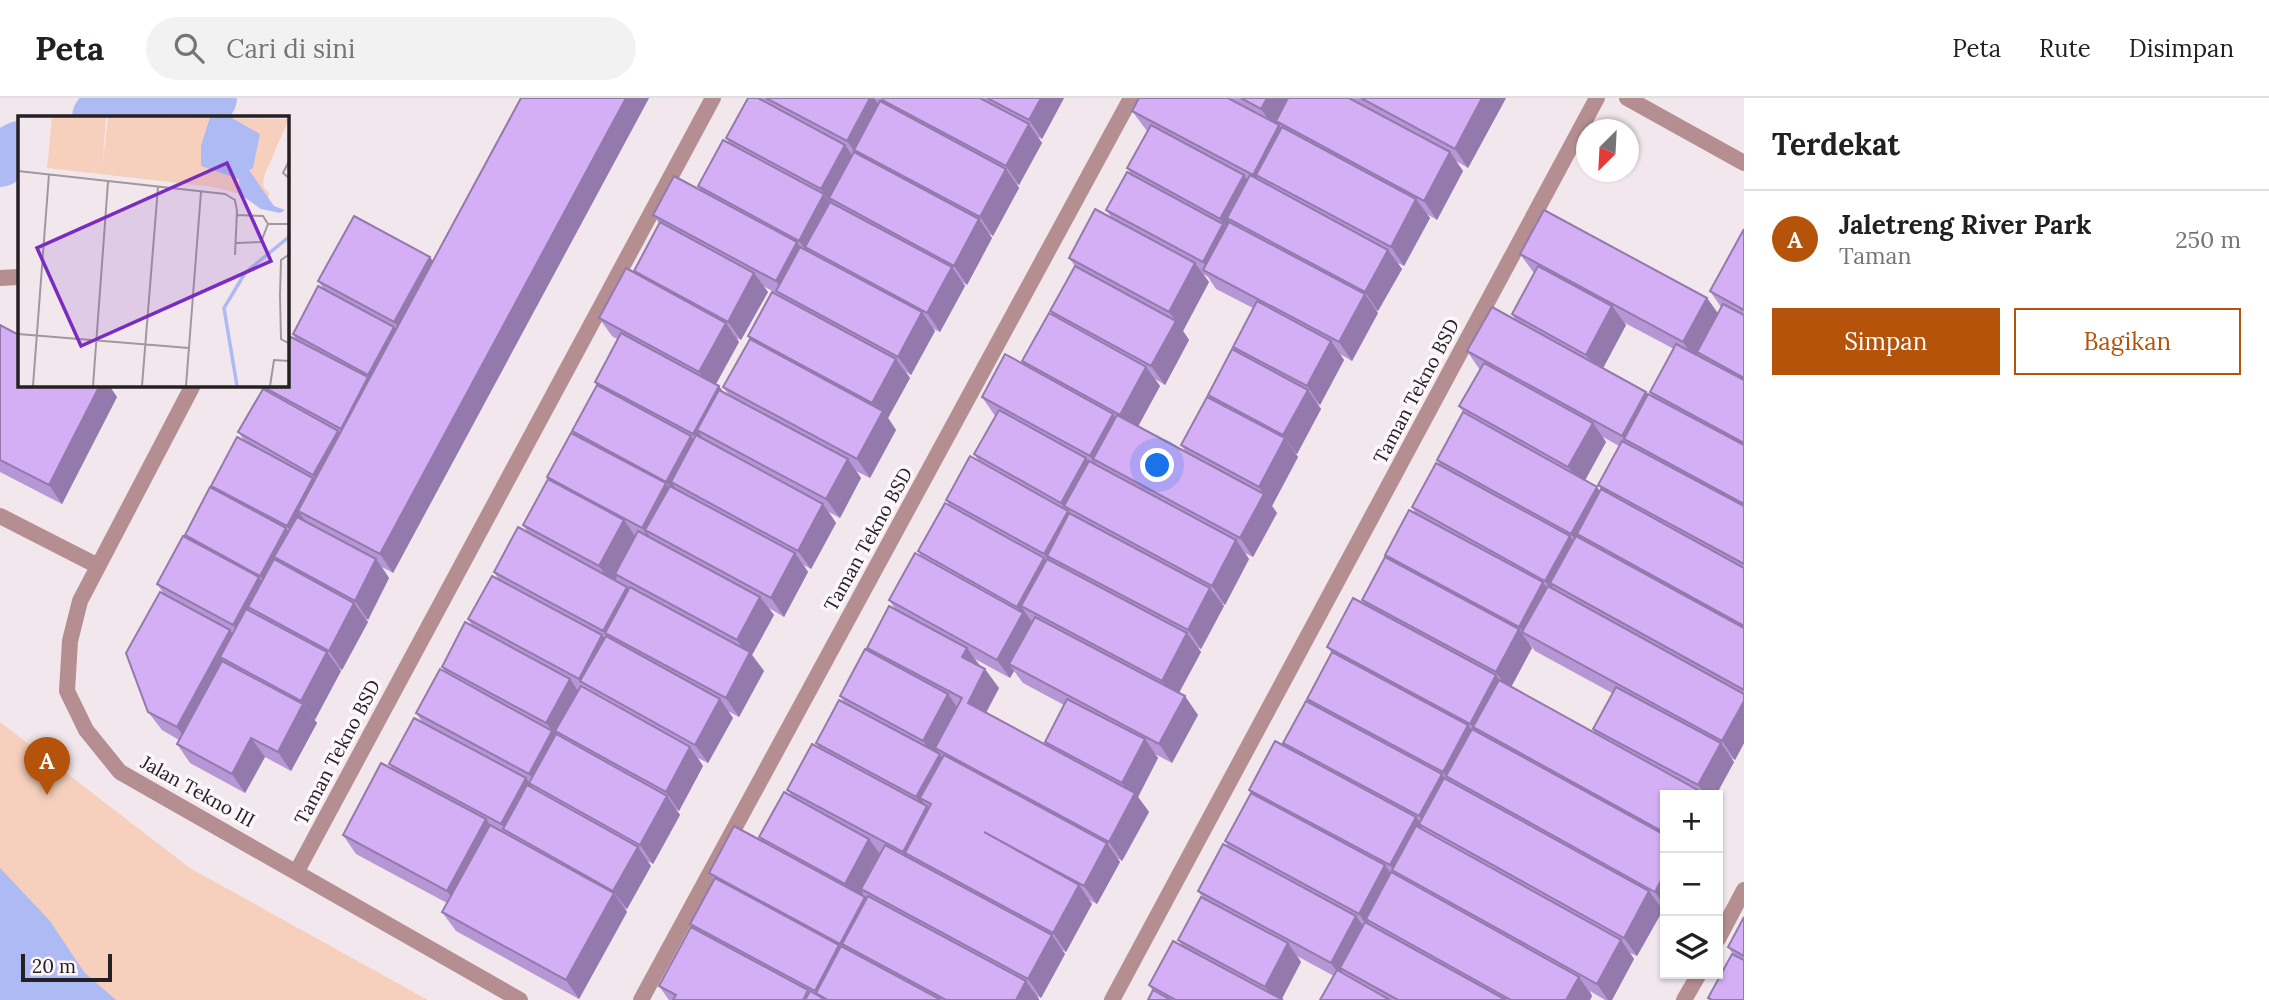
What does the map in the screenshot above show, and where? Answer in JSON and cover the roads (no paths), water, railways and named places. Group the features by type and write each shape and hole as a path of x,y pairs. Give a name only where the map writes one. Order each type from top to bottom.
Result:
{"lane":[{"name":"Taman Tekno BSD","path":"297,871 713,98"},
{"name":"Taman Tekno BSD","path":"641,1000 1131,98"},
{"name":"Taman Tekno BSD","path":"1112,1000 1597,98"},
{"path":"1627,98 1744,163"},
{"path":"0,278 18,277"},
{"name":"Jalan Tekno III","path":"191,387 80,601 71,641 67,691 86,730 120,772 520,1000"},
{"path":"0,516 98,566"},
{"path":"1723,930 1744,890"},
{"path":"1684,1000 1696,979"}],"water":[{"path":"0,868 50,921 84,972 116,1000 0,1000"}],"waterway":[{"path":"105,116 210,98"},
{"path":"0,160 18,149"}],"place":[{"name":"Jaletreng River Park","path":"47,795"}]}
